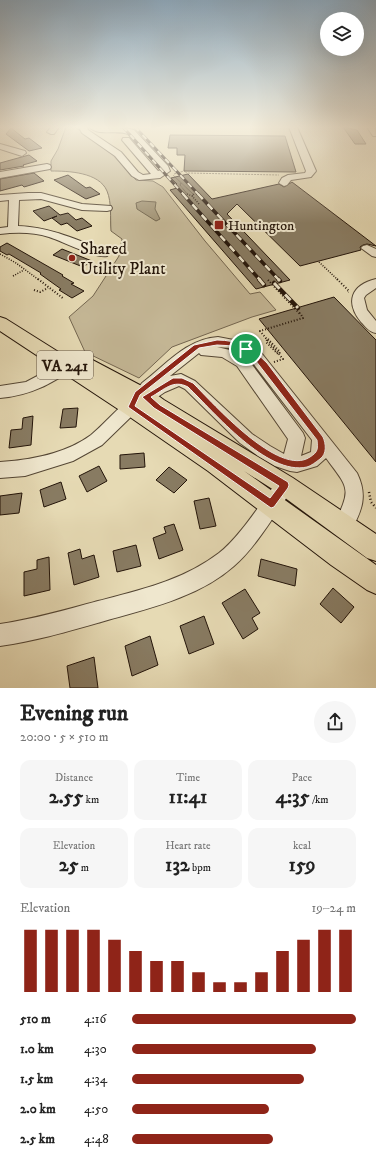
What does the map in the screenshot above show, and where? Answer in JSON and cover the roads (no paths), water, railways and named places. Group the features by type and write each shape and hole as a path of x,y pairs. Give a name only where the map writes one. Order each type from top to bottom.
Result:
{"main road":[{"name":"VA 241","path":"0,311 72,363"},
{"name":"VA 241","path":"0,323 138,399 157,406 285,485 344,525 376,549"},
{"name":"VA 241","path":"138,399 271,504 376,581"}],"street":[{"path":"122,159 135,174 142,178 157,176 143,159"},
{"path":"288,182 292,179 308,175 311,171 306,159"},
{"path":"0,175 47,167"},
{"path":"0,198 41,196 82,207 107,208"},
{"path":"13,228 14,197"},
{"path":"0,231 13,228 47,231 103,254"},
{"path":"376,283 366,287 359,294 357,302 365,319 376,329"},
{"path":"0,470 39,465 54,461 72,453 96,440 138,399 197,347 217,342 236,344 254,354 264,365 346,471 354,486 355,493 354,505 344,525"},
{"path":"187,355 222,351 231,354 242,362 297,438 290,464"},
{"path":"0,392 26,390 36,386 72,363"},
{"path":"138,399 173,381 182,380 190,385 246,439 267,454 290,464 306,464 319,455 322,449 320,439"},
{"path":"0,635 30,631 148,598 187,584 226,560 237,550 285,485"}],"railway":[{"path":"152,159 184,195"},
{"path":"165,159 199,195"},
{"path":"183,194 260,280"},
{"path":"198,194 279,280"},
{"path":"259,279 264,285"},
{"path":"274,283 298,308"}],"place":[{"name":"Huntington","path":"219,225"},
{"name":"Shared Utility Plant","path":"72,258"}]}
